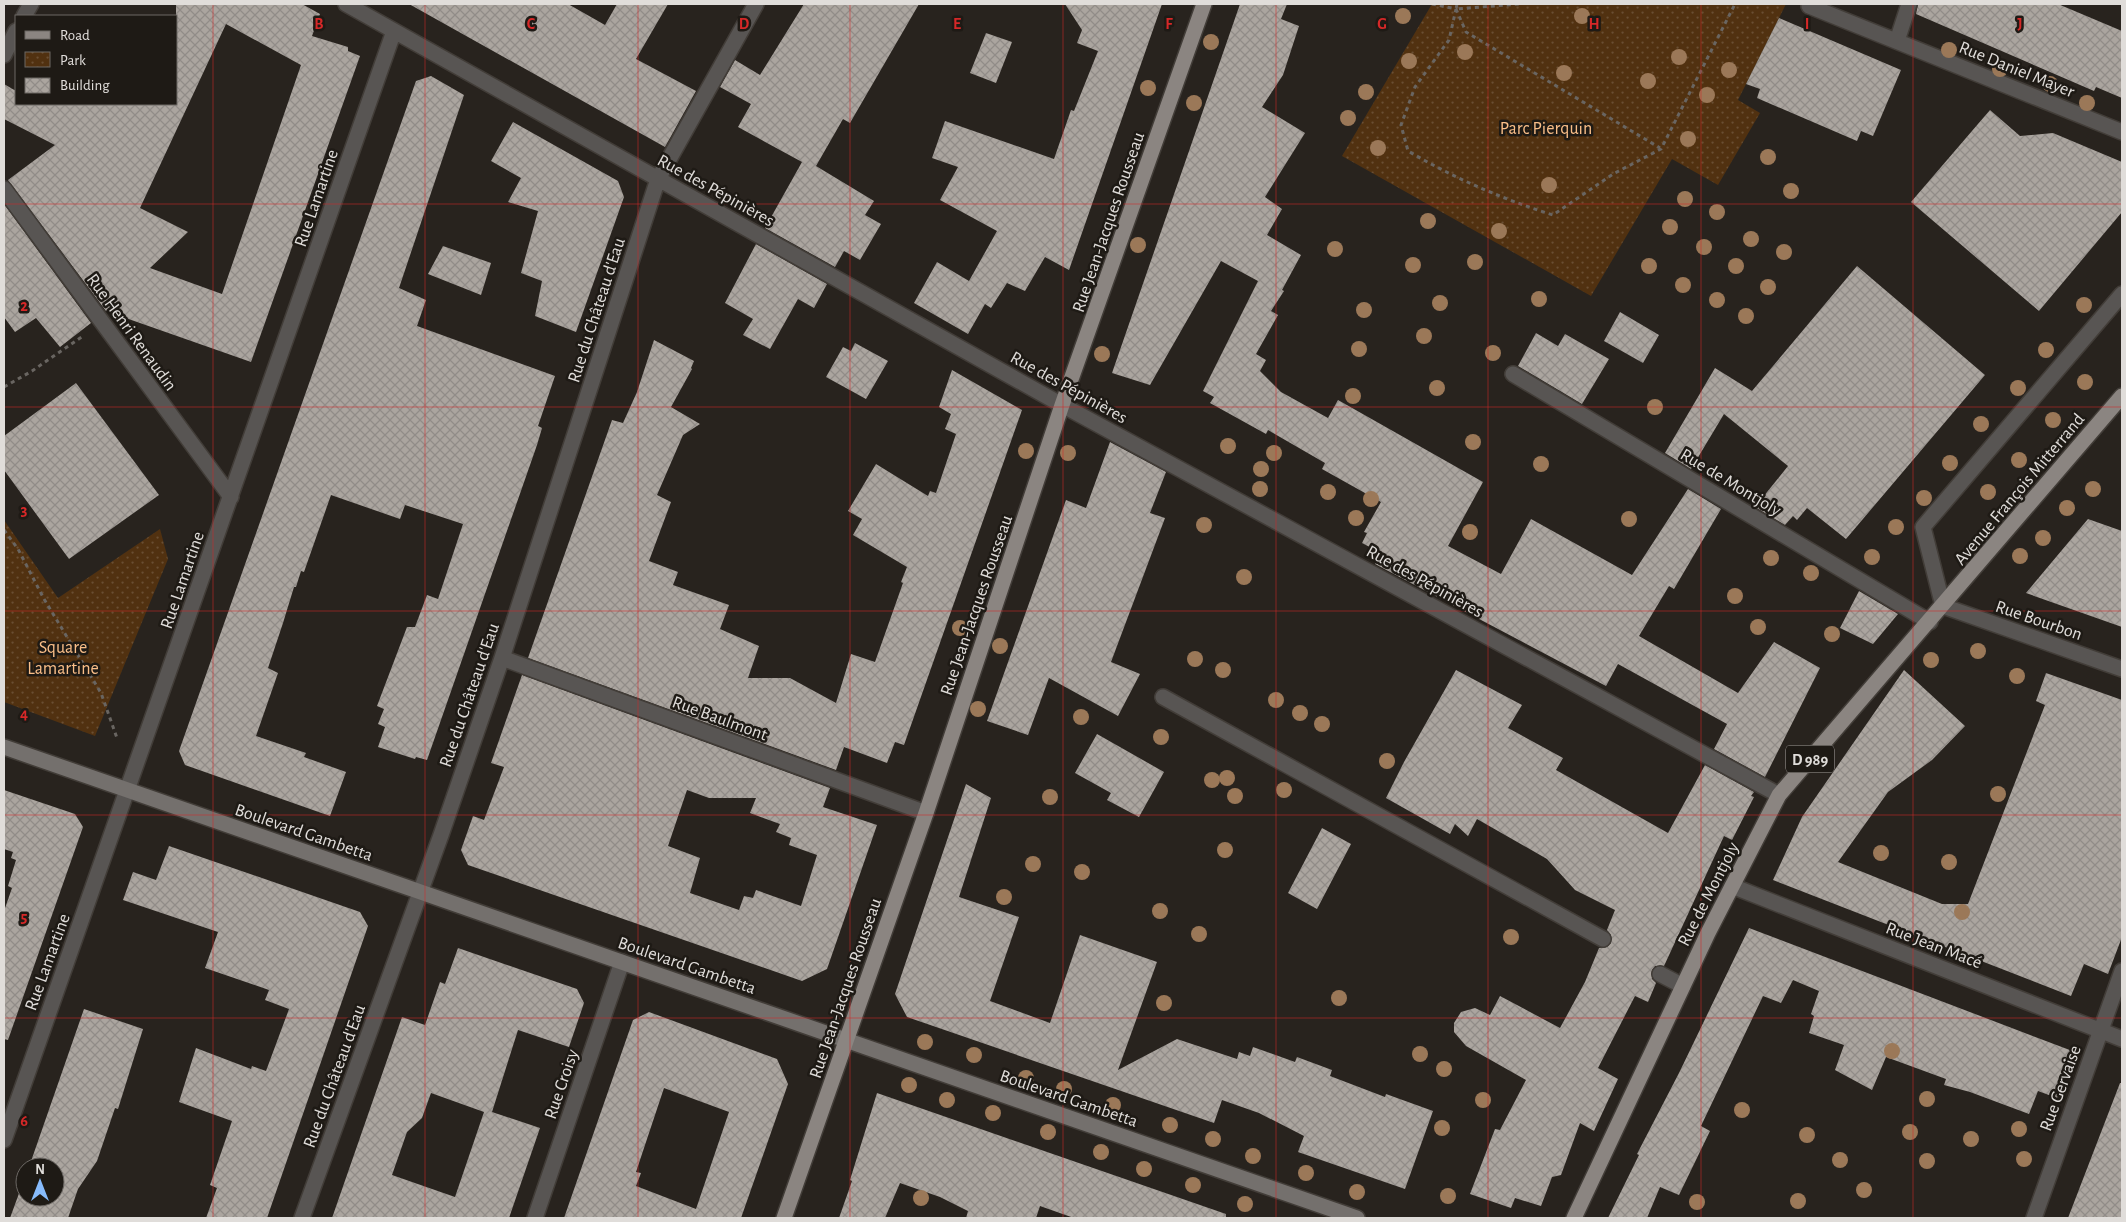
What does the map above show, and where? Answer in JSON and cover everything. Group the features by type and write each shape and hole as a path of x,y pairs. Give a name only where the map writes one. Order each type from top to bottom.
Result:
{"main road":[{"name":"Rue Jean-Jacques Rousseau","path":"784,1218 926,813 1062,405 1204,4"},
{"name":"Avenue François Mitterrand","path":"1943,606 2122,396"},
{"name":"Rue de Montjoly","path":"1574,1218 1683,986 1779,795 1943,606"}],"street":[{"path":"25,15 31,4"},
{"name":"Rue des Pépinières","path":"346,4 1062,405 1779,795"},
{"name":"Rue du Château d'Eau","path":"302,1218 422,893 502,658 658,179 756,4"},
{"name":"Rue Daniel Mayer","path":"1810,4 1809,6 2122,132"},
{"path":"1897,41 1909,4"},
{"name":"Rue Lamartine","path":"4,1140 394,31"},
{"path":"4,55 15,33"},
{"name":"Rue Henri Renaudin","path":"4,189 231,497"},
{"path":"1943,606 1923,527 2122,294"},
{"name":"Rue de Montjoly","path":"1513,374 1930,622"},
{"name":"Rue Bourbon","path":"1943,606 2122,669"},
{"name":"Rue Baulmont","path":"502,658 926,813"},
{"path":"1163,697 1603,939"},
{"name":"Boulevard Gambetta","path":"4,747 1357,1218"},
{"name":"Rue Jean Macé","path":"1732,886 2122,1039"},
{"name":"Rue Croisy","path":"535,1218 622,962"},
{"name":"Rue Gervaise","path":"2034,1218 2122,971"},
{"path":"1660,974 1683,986"}],"path":[{"path":"1432,4 1456,9 1519,4"},
{"path":"1457,4 1449,40 1415,87 1401,124 1408,151 1445,173 1513,203 1553,215 1613,174 1660,149 1735,4"},
{"path":"1456,9 1466,32 1660,149"},
{"path":"4,387 32,371 102,322"},
{"path":"4,530 18,549 44,599 101,693 118,742 139,758"}],"green space":[{"name":"Parc Pierquin","path":"1432,4 1786,4 1738,100 1760,113 1718,185 1672,159 1591,296 1342,156"},
{"name":"Square Lamartine","path":"4,520 58,598 160,529 168,559 95,736 4,702"}],"building":[{"path":"176,4 302,4 320,14 312,36 348,47 348,51 360,56 251,362 120,316 113,306 106,311 8,180 55,145 4,119 4,84 15,90 15,105 178,105 178,15 176,15","holes":["226,24 301,65 222,294 150,268 188,232 140,208"]},
{"path":"409,4 568,4 605,25 617,4 668,4 636,59 696,91 665,147"},
{"path":"804,4 919,4 850,123 843,119 816,166 874,201 865,215 881,224 860,260 844,251 835,267 765,228 802,162 738,127 751,104 720,87 735,60 760,75"},
{"path":"1065,4 1162,4 1069,270 1045,257 1025,291 1007,283 991,308 985,304 968,334 914,303 937,262 969,281 997,231 940,200 958,167 932,158 945,121 1054,159 1071,110 1074,111 1098,51 1077,43 1082,30"},
{"path":"1240,4 1287,4 1281,19 1299,26 1283,75 1262,107 1305,133 1265,197 1282,209 1267,235 1301,255 1282,290 1284,291 1271,311 1278,315 1256,354 1266,360 1260,371 1281,392 1328,418 1338,400 1483,482 1448,546 1501,574 1531,519 1632,575 1688,489 1721,509 1674,589 1669,586 1639,636 1738,693 1774,642 1820,668 1765,777 1714,749 1727,724 1618,664 1606,686 1375,564 1381,553 1362,543 1367,533 1364,532 1381,502 1322,469 1325,463 1268,430 1266,434 1210,403 1214,397 1203,391 1258,281 1221,261 1150,385 1112,373"},
{"path":"1918,4 2058,4 2122,31 2122,98 2096,87 2094,91 1916,14"},
{"path":"1779,18 1901,70 1873,136 1861,131 1857,141 1757,98 1760,89 1746,84"},
{"path":"986,33 1012,42 996,83 970,73"},
{"path":"431,76 464,95 399,288 426,300 417,326 555,376 538,426 542,428 537,445 427,760 416,757 415,759 378,747 385,727 378,724 384,709 377,706 407,627 415,627 427,595 438,599 463,524 405,505 400,519 331,495 304,572 301,571 296,587 294,587 268,668 278,673 256,736 306,753 304,757 346,772 330,816 185,765 179,751 416,81"},
{"path":"1990,110 2020,136 2053,133 2122,162 2122,212 2039,311 1911,202"},
{"path":"513,122 618,181 624,197 576,332 535,316 542,281 521,273 538,211 508,202 521,178 491,161"},
{"path":"4,204 91,323 60,347 36,318 15,332 4,317"},
{"path":"756,244 827,284 814,308 798,299 770,349 743,335 753,319 725,303"},
{"path":"443,246 491,263 481,295 428,274"},
{"path":"1857,266 1985,375 1846,539 1807,508 1797,520 1793,516 1785,525 1755,507 1788,466 1724,414 1691,469 1665,453 1715,368 1752,391"},
{"path":"1620,312 1659,335 1643,363 1604,341"},
{"path":"1536,333 1558,346 1565,334 1609,359 1582,404 1518,366"},
{"path":"654,340 694,361 692,369 671,407 700,424 683,435 657,495 671,502 649,561 678,572 673,585 729,605 720,629 759,646 748,678 790,678 836,703 851,654 875,662 907,567 853,535 862,519 848,511 876,464 928,496 930,491 936,493 956,434 945,429 951,414 939,407 952,370 1022,410 904,745 895,742 887,763 844,747 836,770 528,658 612,420 623,423 637,392"},
{"path":"855,343 888,361 866,399 826,377 843,347 851,351"},
{"path":"76,383 159,495 69,559 4,470 4,436"},
{"path":"1110,442 1166,472 1150,513 1165,518 1111,662 1140,674 1118,716 1049,678 1028,735 987,721 1066,500 1086,508"},
{"path":"2088,519 2122,531 2122,627 2026,593"},
{"path":"1859,591 1898,614 1873,644 1840,628"},
{"path":"1456,670 1522,705 1508,728 1563,758 1556,770 1668,833 1705,765 1754,792 1751,796 1754,797 1732,840 1724,836 1664,966 1655,966 1652,970 1652,979 1656,983 1648,1002 1635,996 1598,1068 1618,1079 1594,1131 1580,1123 1561,1175 1552,1177 1541,1206 1515,1198 1511,1208 1470,1194 1495,1129 1500,1130 1526,1080 1466,1046 1454,1032 1454,1023 1461,1012 1475,1008 1490,1015 1500,996 1560,1028 1585,982 1599,948 1607,947 1611,943 1611,935 1607,930 1615,910 1575,890 1547,859 1477,819 1468,836 1455,824 1450,834 1386,798"},
{"path":"1904,670 1965,726 1932,760 1888,792 1838,862 1942,904 1968,904 2045,705 2036,701 2046,673 2122,700 2122,937 2108,974 2084,964 2071,996 1773,880 1802,817"},
{"path":"522,675 830,788 823,807 877,825 827,969 802,981 468,865 461,850 473,816 484,820 504,767 491,763","holes":["687,790 709,798 756,798 750,813 780,824 776,832 791,838 789,845 817,855 801,906 756,890 753,898 744,896 739,910 690,893 700,858 668,846"]},
{"path":"1097,734 1164,772 1139,817 1107,800 1111,793 1075,773"},
{"path":"966,784 991,798 959,897 1019,917 990,1001 1050,1023 1080,935 1157,962 1118,1070 1177,1039 1237,1059 1239,1052 1250,1056 1253,1047 1295,1062 1297,1057 1332,1070 1330,1076 1385,1097 1386,1094 1433,1111 1405,1189 1298,1152 1304,1136 1259,1113 1222,1100 1214,1123 907,1017 895,994"},
{"path":"4,790 75,814 83,827 8,1040 4,1039 4,911 12,888 8,886 16,860 11,858 13,852 4,849"},
{"path":"1322,828 1351,844 1317,909 1288,893"},
{"path":"169,846 360,912 368,926 267,1218 206,1218 217,1188 210,1185 232,1121 179,1102 196,1048 251,1069 252,1066 266,1071 289,1009 265,1000 269,990 205,968 218,932 123,900 133,872 156,880"},
{"path":"1749,928 2075,1052 2057,1098 2038,1091 2029,1114 1970,1092 1944,1085 1946,1079 1886,1057 1872,1090 1835,1070 1844,1045 1809,1033 1814,1016 1811,1014 1819,991 1793,980 1781,1003 1763,996 1701,1126 1710,1131 1679,1195 1660,1187 1647,1218 1608,1218 1639,1155 1637,1154 1679,1073"},
{"path":"458,948 577,989 584,1003 569,1047 518,1030 492,1112 540,1128 509,1218 332,1218 402,1017 425,1025 440,982 445,984","holes":["431,1093 484,1112 455,1197 392,1175 407,1132 422,1118"]},
{"path":"84,1009 143,1029 118,1109 115,1108 97,1161 78,1189 68,1218 10,1218 15,1204 15,1207 65,1207 65,1157 32,1157"},
{"path":"649,1012 777,1059 788,1084 741,1218 564,1218 633,1020","holes":["664,1088 729,1112 696,1209 636,1186 641,1173 636,1172"]},
{"path":"2120,1083 2122,1083 2122,1218 2068,1218"},
{"path":"877,1093 1226,1214 1226,1218 1074,1218 1040,1206 1036,1218 966,1218 968,1211 940,1197 900,1183 885,1218 839,1218 852,1181 850,1180"}]}
